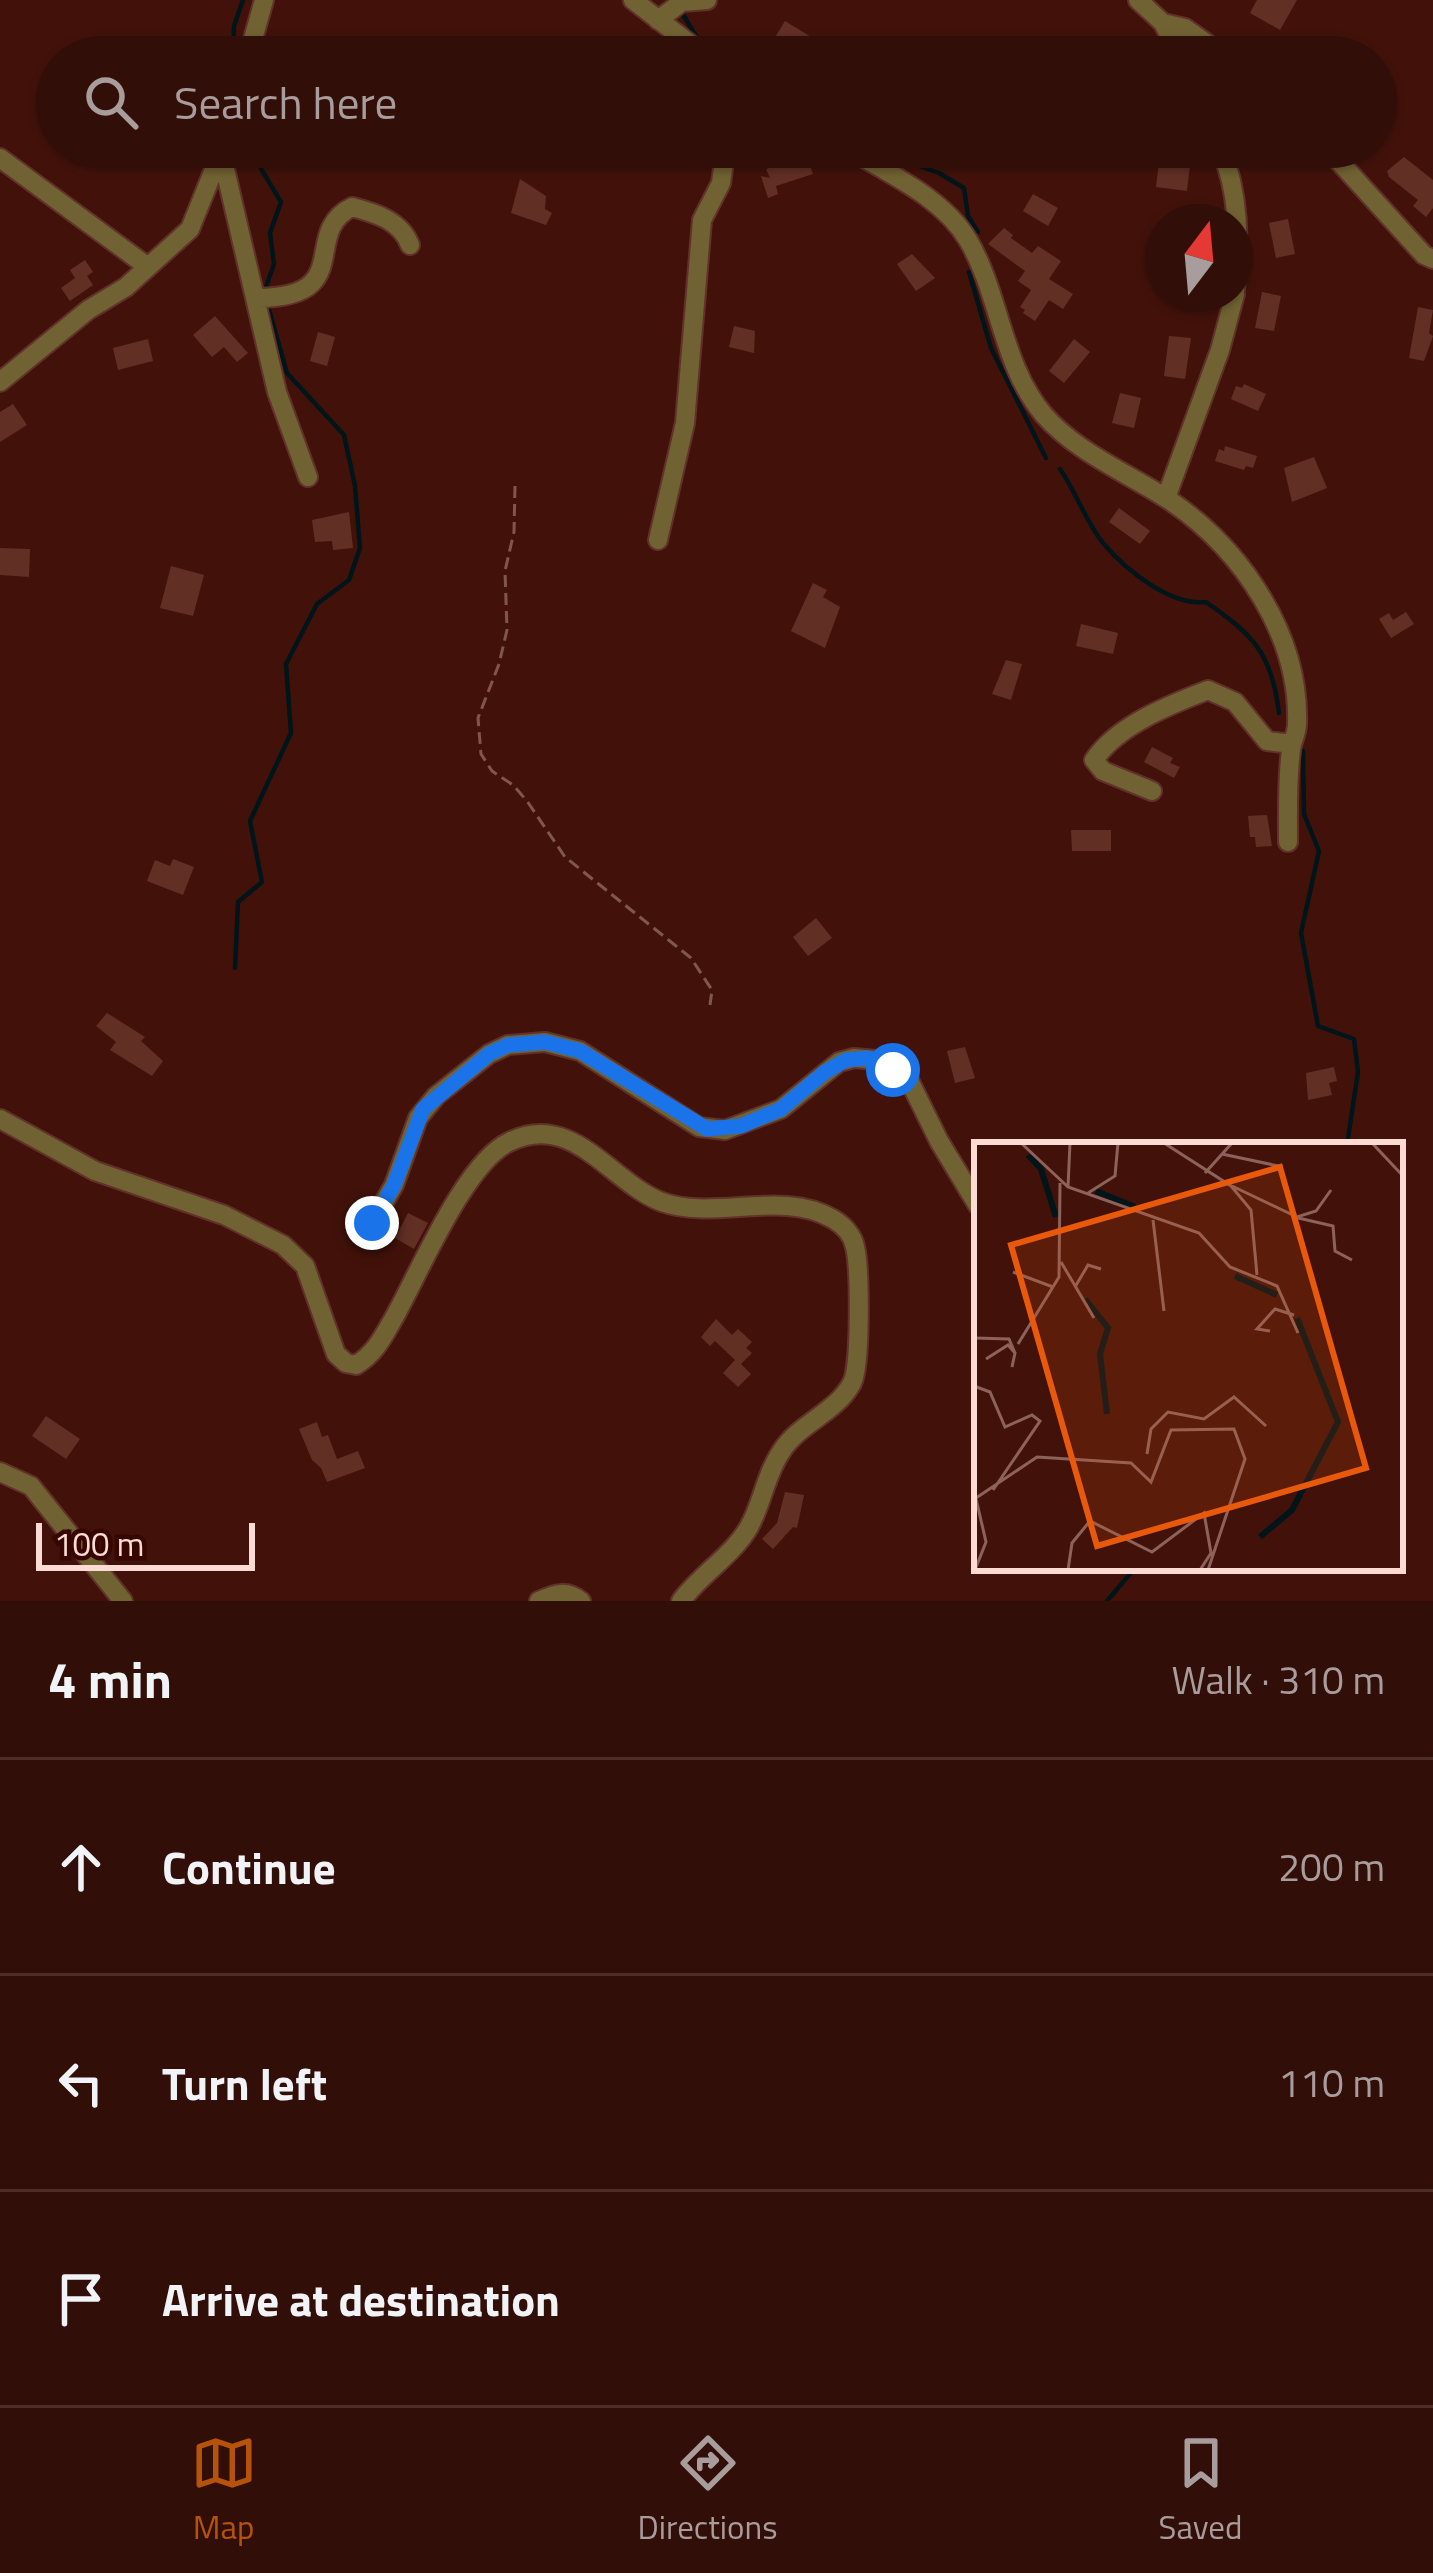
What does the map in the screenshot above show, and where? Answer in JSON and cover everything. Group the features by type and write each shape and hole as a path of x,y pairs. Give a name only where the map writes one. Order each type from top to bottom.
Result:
{"street":[{"path":"254,36 264,0"},
{"path":"633,0 679,36"},
{"path":"658,20 682,2 707,0"},
{"path":"1138,0 1163,23 1170,36"},
{"path":"1163,23 1196,36"},
{"path":"0,158 148,267"},
{"path":"0,382 190,230 214,168"},
{"path":"226,168 277,392 308,477"},
{"path":"658,540 685,423 702,220 721,183 723,168"},
{"path":"878,168 940,208 967,238 1019,374 1046,417 1094,454 1166,498 1249,579 1275,619 1295,689 1297,725 1288,842"},
{"path":"1228,168 1235,204"},
{"path":"1345,168 1433,267"},
{"path":"257,298 292,298 304,292 327,255 329,230 338,214 352,207 392,222 405,232 410,245"},
{"path":"1166,498 1230,312"},
{"path":"1152,790 1103,771 1094,760 1122,734 1208,689 1235,702 1267,741 1292,744"},
{"path":"372,1223 430,1101 498,1048 526,1041 580,1051 707,1129 741,1126 781,1109 839,1062 876,1060 909,1080 974,1199"},
{"path":"0,1119 95,1171 224,1215 284,1245 305,1266 336,1354 346,1364 356,1365 379,1344 435,1245 457,1195 496,1150 526,1136 575,1143 607,1161 640,1190 673,1205 782,1207 837,1221 856,1247 859,1367 837,1404 780,1453 747,1530 681,1601"},
{"path":"0,1472 31,1486 123,1601"},
{"path":"539,1601 570,1593 581,1601"}],"path":[{"path":"515,486 514,532 505,571 506,630 499,664 478,718 481,754 491,771 513,785 565,857 691,958 712,990 710,1005"}],"building":[{"path":"1257,0 1297,0 1280,30 1250,13"},
{"path":"785,21 810,36 776,36"},
{"path":"1404,157 1433,180 1433,208 1426,217 1413,206 1418,200 1389,177 1387,171 1397,168"},
{"path":"811,168 813,174 776,186 778,194 768,198 761,176 770,178 766,169"},
{"path":"1158,168 1190,168 1187,191 1156,187"},
{"path":"520,179 546,196 545,209 552,213 546,225 511,213"},
{"path":"1033,194 1058,208 1048,226 1023,211"},
{"path":"1288,219 1295,254 1276,258 1269,223"},
{"path":"1004,228 1032,253 1038,246 1061,261 1049,279 1073,294 1063,309 1049,300 1035,321 1023,313 1020,307 1031,290 1018,281 1025,271 988,244"},
{"path":"912,254 935,278 916,291 897,264"},
{"path":"85,260 93,272 87,276 93,285 70,301 61,288 75,278 70,270"},
{"path":"1262,292 1281,296 1274,331 1255,328"},
{"path":"1418,307 1433,310 1429,333 1433,336 1424,361 1409,358"},
{"path":"215,316 248,353 237,362 224,347 212,357 193,335"},
{"path":"734,326 755,331 754,353 729,347"},
{"path":"318,332 335,337 327,366 310,361"},
{"path":"1169,336 1191,338 1185,379 1164,376"},
{"path":"148,339 153,361 118,370 113,348"},
{"path":"1074,339 1090,352 1064,383 1049,371"},
{"path":"1244,384 1266,394 1258,411 1231,399 1236,386"},
{"path":"1120,393 1141,398 1134,428 1112,423"},
{"path":"13,404 27,425 0,442 0,412"},
{"path":"1225,446 1257,456 1253,468 1215,461"},
{"path":"1314,457 1327,488 1292,502 1284,468"},
{"path":"1119,508 1150,531 1140,544 1109,522"},
{"path":"349,512 353,548 333,550 332,541 315,542 312,520"},
{"path":"0,548 30,549 29,577 0,575"},
{"path":"171,566 204,575 193,616 160,608"},
{"path":"813,583 827,590 823,597 840,607 825,648 791,631"},
{"path":"1406,612 1414,624 1391,638 1379,619 1389,613 1393,620"},
{"path":"1081,624 1118,633 1113,654 1076,646"},
{"path":"1006,660 1022,664 1011,700 992,694"},
{"path":"1152,747 1180,767 1174,778 1144,762"},
{"path":"1267,815 1272,846 1256,847 1248,816"},
{"path":"1071,830 1111,830 1111,851 1072,851"},
{"path":"173,859 194,867 183,895 147,881 155,860 170,866"},
{"path":"816,918 832,938 808,956 793,937"},
{"path":"107,1013 145,1037 141,1041 163,1061 152,1076 110,1050 116,1042 96,1026"},
{"path":"965,1047 975,1078 955,1083 947,1051"},
{"path":"1334,1067 1337,1081 1329,1083 1332,1095 1308,1100 1306,1073"},
{"path":"408,1213 428,1223 414,1249 395,1238"},
{"path":"716,1319 732,1335 738,1329 752,1342 746,1348 752,1353 741,1364 751,1374 738,1387 723,1373 735,1360 715,1341 710,1346 701,1337"},
{"path":"46,1416 80,1439 66,1459 32,1436"},
{"path":"317,1422 337,1459 358,1451 365,1468 327,1482 299,1429"},
{"path":"785,1492 804,1495 797,1528 773,1549 762,1539 777,1523"}],"waterway":[{"path":"234,36 243,0"},
{"path":"682,13 696,36"},
{"path":"261,168 281,202 270,233 274,264 265,290"},
{"path":"925,168 964,188 968,216 978,232"},
{"path":"969,272 991,348 1046,458"},
{"path":"235,968 238,902 262,882 250,821 291,733 286,664 317,604 349,580 360,548 355,486 344,435 287,373 268,306"},
{"path":"1060,469 1097,535 1124,564 1164,592 1206,602 1258,647 1271,675 1279,713"},
{"path":"1303,751 1304,814 1319,851 1301,933 1318,1026 1354,1039 1358,1072 1347,1142"},
{"path":"1107,1601 1132,1571"}],"route":[{"path":"372,1223 394,1185 423,1109 489,1054 508,1045 545,1042 580,1051 707,1129 725,1130 765,1117 846,1060 868,1058 893,1070"}]}
